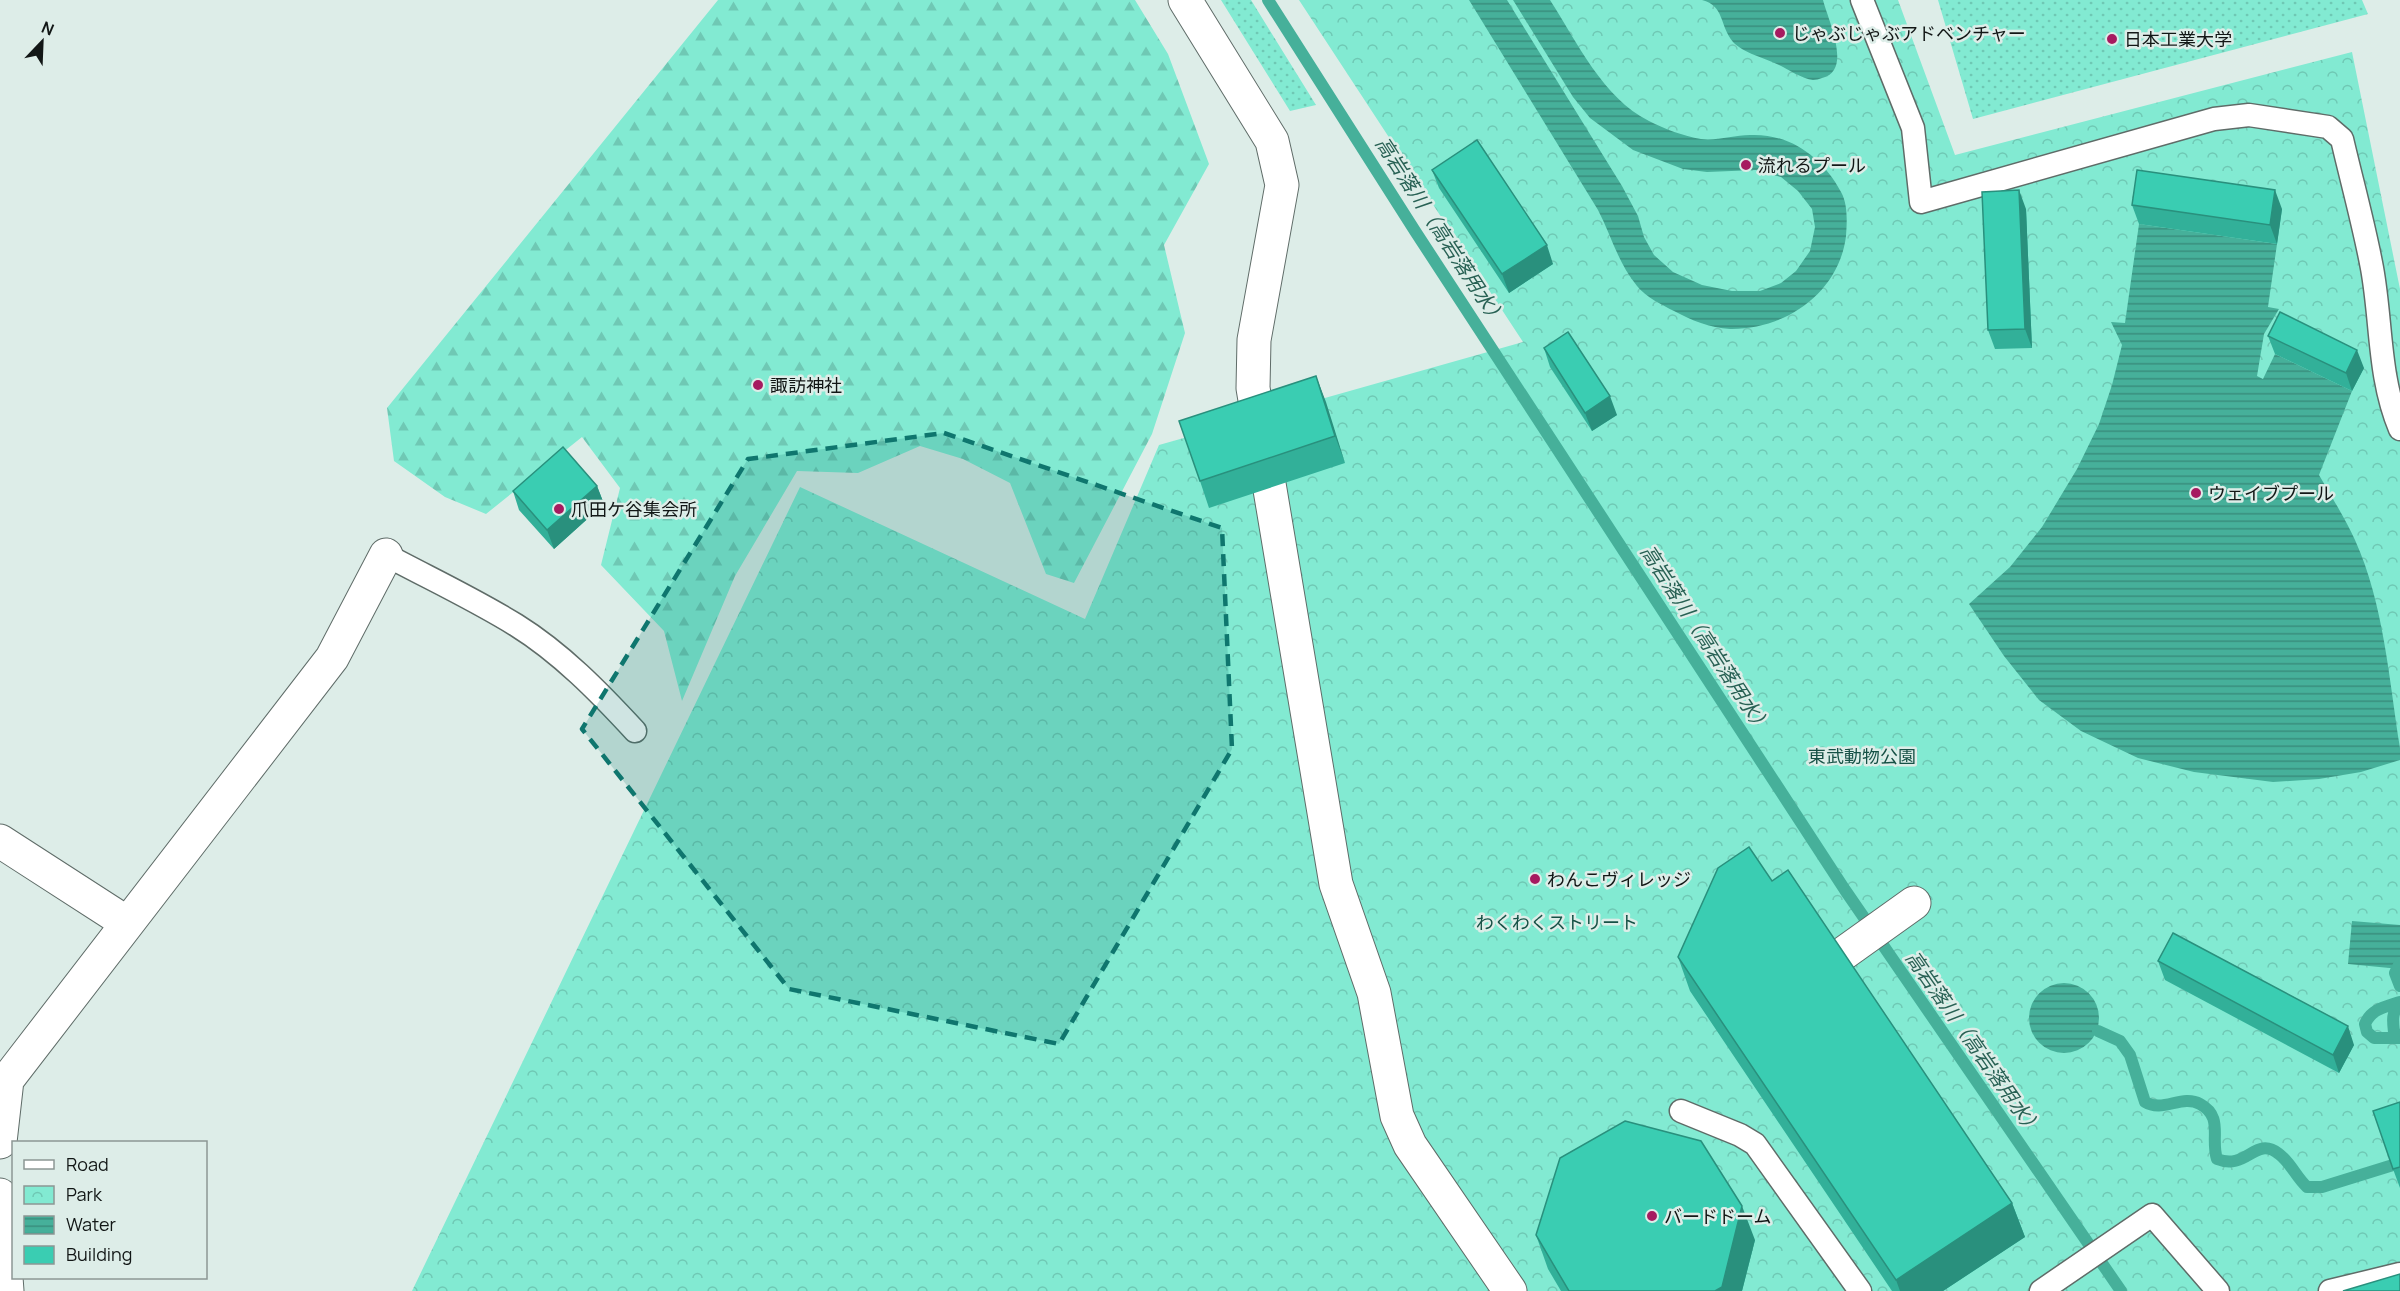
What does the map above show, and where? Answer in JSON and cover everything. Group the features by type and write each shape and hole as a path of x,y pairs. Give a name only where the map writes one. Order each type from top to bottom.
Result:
{"street":[{"path":"1185,0 1272,141 1282,185 1254,340 1253,388 1336,884 1374,993 1397,1116 1410,1145 1510,1291"},
{"path":"0,1142 7,1080 332,658 386,555"},
{"path":"0,841 127,923"},
{"path":"1836,958 1914,903"},
{"path":"0,1196 6,1276"}],"lane":[{"path":"1862,0 1913,128 1921,202 2214,119 2249,115 2328,126 2342,139 2372,269 2382,366 2393,413 2400,429"},
{"path":"386,555 516,625 561,657 602,694 635,731"},
{"path":"1681,1111 1740,1135 1755,1144 1860,1291"},
{"path":"2050,1285 2152,1215 2218,1291"},
{"path":"2330,1291 2400,1274"}],"highlighted area":[{"path":"944,433 1222,528 1232,749 1059,1044 789,989 582,729 748,459"}],"green space":[{"path":"718,0 1135,0 1168,54 1209,164 1164,245 1185,333 1152,434 1074,583 1046,574 1010,483 963,459 920,446 858,473 797,471 735,576 682,701 664,631 601,565 620,488 582,437 486,514 445,497 394,461 387,408"},
{"path":"1221,0 1251,0 1316,105 1290,111"},
{"name":"東武動物公園","path":"1299,0 1898,0 1955,155 2352,52 2400,289 2400,1291 412,1291 800,487 1085,619 1159,445 1523,342"},
{"name":"日本工業大学","path":"1938,0 2362,0 2368,14 1973,119"}],"water":[{"name":"流れるプール","path":"1469,0 1507,0 1622,186 1638,216 1644,237 1654,255 1673,272 1702,285 1732,291 1760,291 1781,283 1796,271 1810,251 1815,227 1812,209 1798,191 1781,177 1756,170 1707,172 1683,169 1633,150 1590,118 1573,97 1513,0 1550,0 1592,68 1605,84 1633,111 1649,121 1674,132 1701,139 1750,135 1779,138 1792,143 1815,158 1825,168 1841,192 1846,213 1846,236 1841,256 1833,275 1821,291 1789,315 1770,323 1750,328 1730,329 1694,320 1645,294 1630,277 1598,210"},
{"name":"じゃぶじゃぶアドベンチャー","path":"1702,0 1823,0 1836,44 1836,66 1831,73 1813,80 1748,52 1733,42 1715,7"},
{"name":"ウェイブプール","path":"2139,224 2277,244 2268,307 2279,309 2264,334 2257,376 2263,379 2275,354 2352,391 2319,475 2355,540 2373,590 2389,669 2400,760 2361,772 2319,779 2273,782 2194,772 2138,758 2081,731 2039,700 2004,656 1969,604 2010,567 2042,527 2077,469 2099,424 2122,345 2111,322 2125,323"},
{"path":"2352,921 2400,925 2400,969 2348,964"},
{"path":"2071,983 2084,989 2093,998 2097,1004 2099,1018 2097,1032 2089,1043 2078,1051 2057,1053 2039,1043 2031,1032 2029,1011 2039,993 2050,985"}],"building":[{"path":"1477,140 1547,245 1502,274 1432,170"},
{"path":"2137,170 2275,190 2270,225 2132,205"},
{"path":"2019,190 2025,329 1988,330 1982,192"},
{"path":"2280,312 2357,350 2346,373 2268,336"},
{"path":"1568,332 1610,396 1585,413 1544,348"},
{"path":"1316,376 1335,436 1200,481 1179,421"},
{"path":"563,447 597,486 547,530 513,491"},
{"path":"1749,847 1772,881 1788,870 2012,1203 1896,1280 1678,957 1718,868"},
{"path":"2173,933 2348,1026 2333,1055 2158,961"},
{"path":"2400,1102 2400,1167 2393,1169 2373,1111"},
{"name":"バードドーム","path":"1625,1121 1701,1141 1742,1206 1722,1287 1715,1291 1569,1291 1536,1235 1560,1158"},
{"path":"2400,1274 2400,1291 2343,1291"}],"waterway":[{"name":"高岩落川（高岩落用水）","path":"1268,0 1415,231 1845,890 2121,1291"},
{"path":"2400,963 2395,973 2400,986"},
{"path":"2400,1002 2375,1012 2365,1024 2367,1032 2374,1038 2400,1038"},
{"path":"2400,1005 2395,1011 2393,1021 2394,1032 2400,1036"},
{"path":"2098,1031 2120,1041 2130,1055 2145,1102 2159,1106 2193,1101 2207,1109 2214,1122 2217,1159 2236,1161 2257,1150 2271,1149 2283,1158 2307,1187 2322,1187 2393,1165"}],"place":[{"name":"じゃぶじゃぶアドベンチャー","path":"1780,33"},
{"name":"日本工業大学","path":"2112,39"},
{"name":"流れるプール","path":"1746,165"},
{"name":"諏訪神社","path":"758,385"},
{"name":"ウェイブプール","path":"2196,493"},
{"name":"爪田ケ谷集会所","path":"559,509"},
{"name":"わんこヴィレッジ","path":"1535,879"},
{"name":"バードドーム","path":"1652,1216"}],"park label":[{"name":"わくわくストリート","path":"1557,922"}]}
